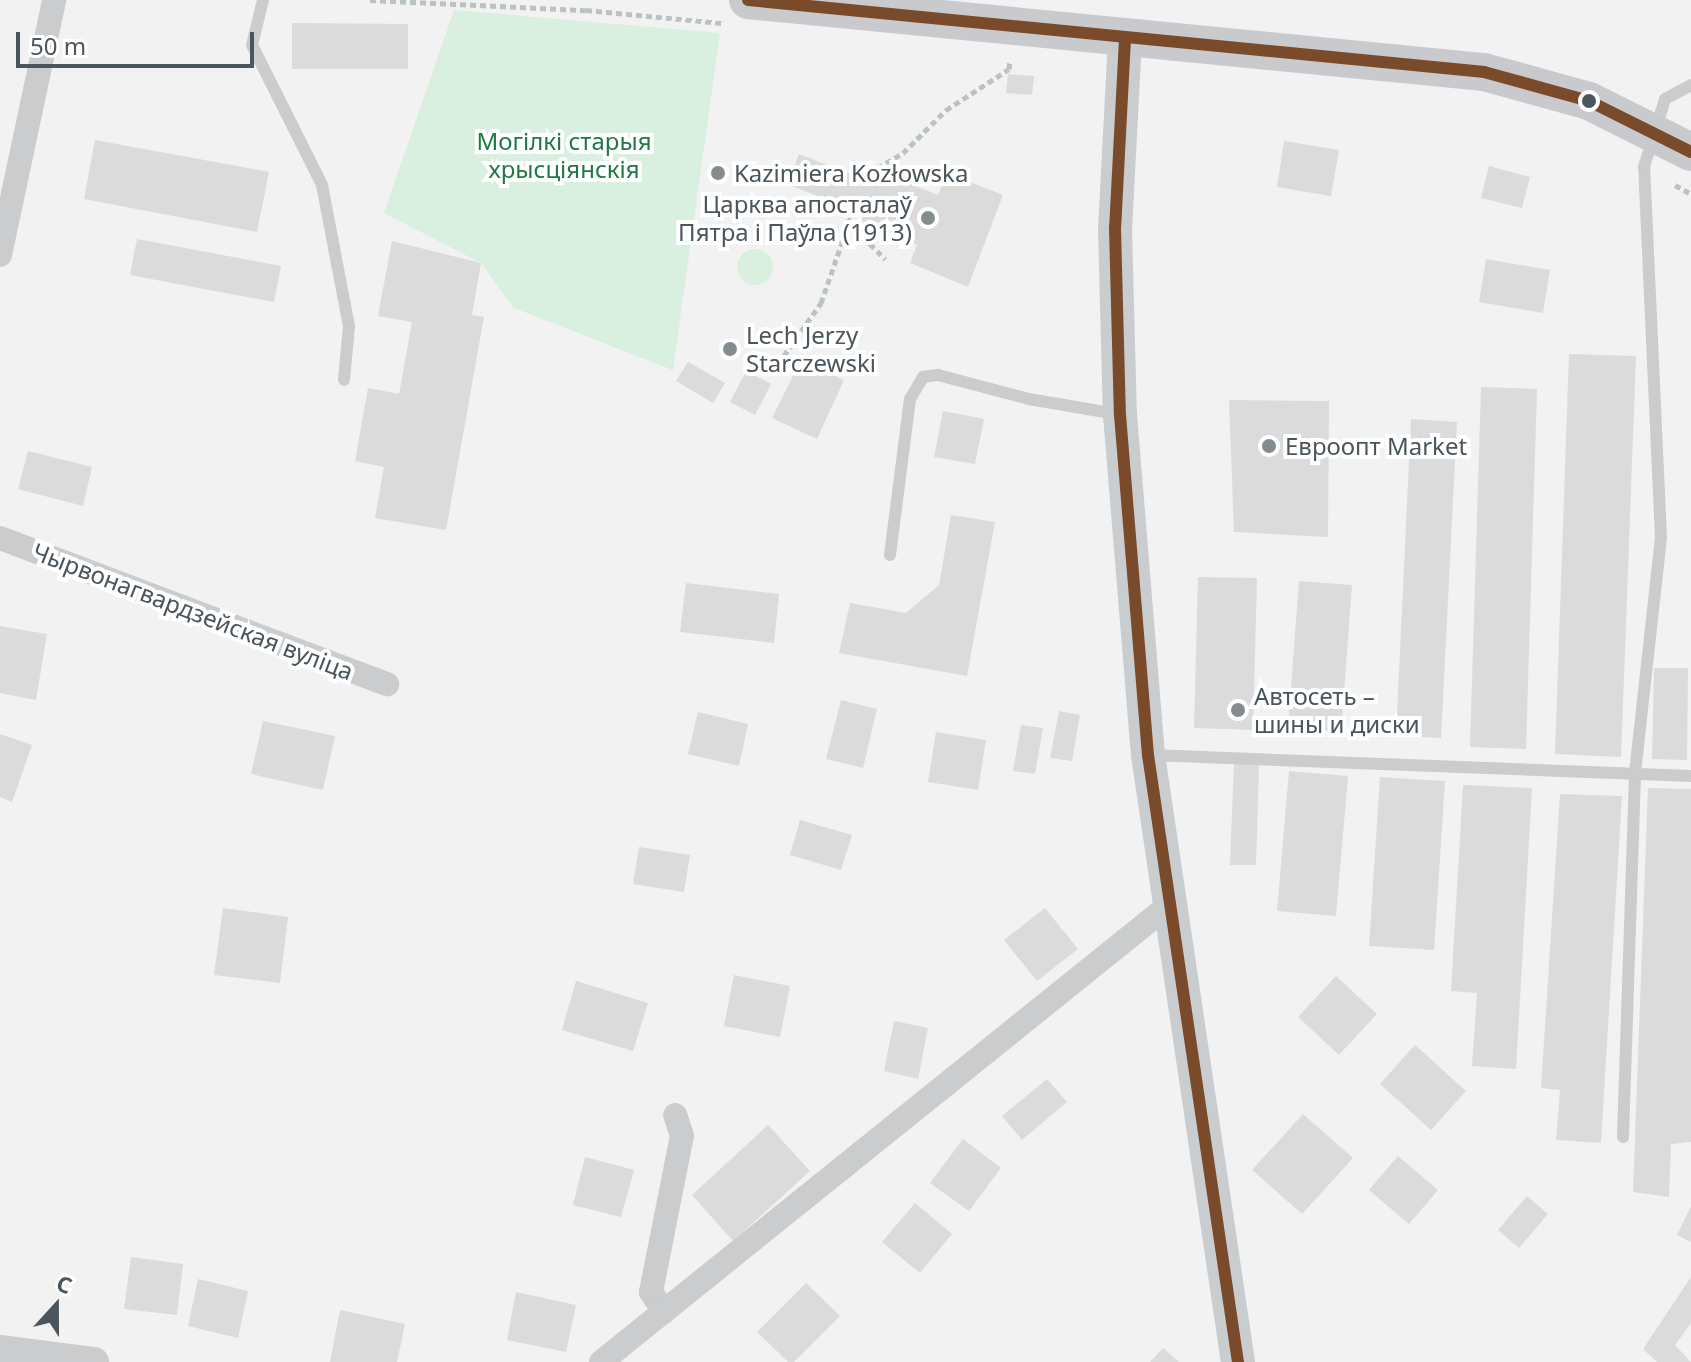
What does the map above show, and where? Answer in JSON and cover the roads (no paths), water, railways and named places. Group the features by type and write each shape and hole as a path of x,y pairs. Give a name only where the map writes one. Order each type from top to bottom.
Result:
{"main road":[{"path":"738,12 1125,39 1484,72 1589,101 1655,131 1691,152"},
{"path":"1125,39 1115,228 1120,415 1148,755 1238,1362"}],"street":[{"path":"0,255 54,0"},
{"name":"Чырвонагвардзейская вуліца","path":"0,538 387,684"},
{"path":"601,1362 1169,905"},
{"path":"664,1312 651,1292 682,1136 675,1115"},
{"path":"0,1350 94,1362"}],"lane":[{"path":"263,0 252,45 322,185 349,326 344,380"},
{"path":"1623,1137 1635,773 1661,538 1644,167 1665,99 1691,85"},
{"path":"890,555 910,399 923,377 938,375 1029,399 1120,415"},
{"path":"1148,755 1691,776"}],"place":[{"name":"Kazimiera Kozłowska","path":"718,173"},
{"name":"Царква апосталаў Пятра і Паўла (1913)","path":"928,218"},
{"name":"Lech Jerzy Starczewski","path":"730,349"},
{"name":"Евроопт Market","path":"1269,446"},
{"name":"Автосеть – шины и диски","path":"1238,710"}],"park label":[{"name":"Могілкі старыя хрысціянскія","path":"564,155"}]}
